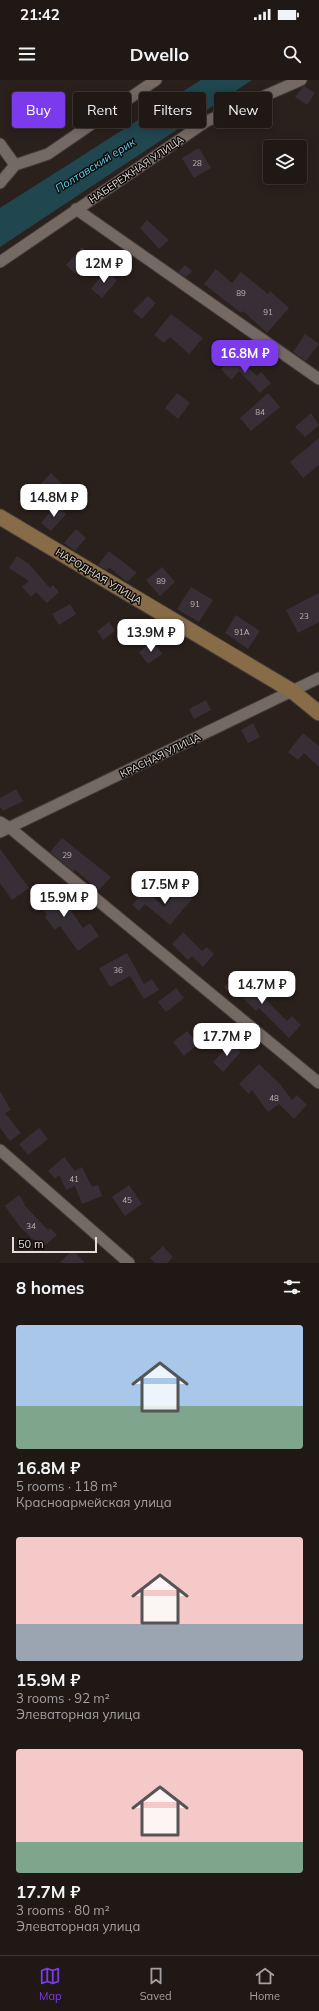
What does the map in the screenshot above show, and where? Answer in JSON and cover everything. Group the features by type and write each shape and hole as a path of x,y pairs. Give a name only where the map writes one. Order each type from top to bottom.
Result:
{"main road":[{"name":"НАРОДНАЯ УЛИЦА","path":"0,516 292,691 319,713"}],"street":[{"path":"0,183 15,165 48,154 156,80"},
{"name":"НАБЕРЕЖНАЯ УЛИЦА","path":"0,262 207,121 301,80"},
{"path":"0,144 15,165"},
{"path":"76,209 319,379"},
{"name":"КРАСНАЯ УЛИЦА","path":"5,830 319,678"},
{"path":"0,822 5,830 319,1083"},
{"path":"0,1150 129,1263"}],"water":[{"path":"201,80 252,80 234,92 214,92 214,105 206,110 206,92 182,92"},
{"name":"Полтавский ерик","path":"139,119 139,128 180,128 0,247 0,208 126,128 131,128 131,125"}],"building":[{"path":"304,86 315,93 307,105 295,97"},
{"path":"199,148 211,168 194,178 182,158"},
{"path":"147,220 169,240 159,249 140,228"},
{"path":"82,247 94,258 77,275 66,265"},
{"path":"185,265 192,271 186,277 178,272"},
{"path":"216,269 232,283 241,272 268,294 270,291 289,308 267,333 243,311 241,313 204,284"},
{"path":"105,271 117,280 102,298 91,289"},
{"path":"148,296 156,303 142,319 133,311"},
{"path":"171,314 203,338 189,354 170,337 164,343 154,335"},
{"path":"305,334 319,344 306,361 293,352"},
{"path":"234,355 257,376 261,372 271,383 260,393 239,371 231,380 221,369"},
{"path":"177,393 190,403 178,419 165,408"},
{"path":"268,393 280,407 251,431 240,418"},
{"path":"311,413 319,425 305,437 295,427"},
{"path":"319,438 319,465 303,478 290,462"},
{"path":"51,473 63,485 50,499 38,487"},
{"path":"56,505 66,514 51,531 41,523"},
{"path":"76,529 86,538 75,551 64,543"},
{"path":"109,551 137,573 127,582 109,567 107,570 98,565"},
{"path":"17,556 29,564 50,588 53,585 59,592 47,603 36,592 31,597 22,587 29,581 9,568"},
{"path":"162,567 175,582 160,596 146,580"},
{"path":"191,587 213,600 199,622 177,609"},
{"path":"319,593 319,622 298,633 286,610"},
{"path":"70,604 76,614 59,625 52,614"},
{"path":"236,615 260,631 248,649 225,633"},
{"path":"109,622 115,631 103,640 97,631"},
{"path":"153,641 162,654 148,664 139,652"},
{"path":"206,700 211,710 194,719 189,709"},
{"path":"253,723 260,737 248,743 241,730"},
{"path":"303,733 319,746 319,767 304,753 298,760 288,752"},
{"path":"16,789 23,801 3,811 0,807 0,798"},
{"path":"62,838 111,877 99,890 50,852"},
{"path":"0,849 29,888 12,900 0,883"},
{"path":"47,883 63,904 65,902 83,928 90,923 99,936 78,951 60,926 55,930 45,917 47,915 32,895"},
{"path":"180,888 192,899 170,925 145,904 139,911 132,905 145,890 164,907"},
{"path":"183,932 202,951 207,947 214,954 203,967 192,956 188,960 172,944"},
{"path":"127,953 144,984 152,979 159,990 144,999 130,976 110,987 99,968"},
{"path":"237,974 256,994 260,989 269,998 266,1000 287,1021 292,1016 301,1025 289,1038 259,1008 256,1011 238,993 234,997 224,987"},
{"path":"176,988 184,998 166,1012 158,1002"},
{"path":"187,1031 198,1044 184,1056 173,1042"},
{"path":"231,1043 241,1052 223,1072 213,1062"},
{"path":"259,1064 280,1084 292,1100 297,1095 307,1105 294,1119 279,1104 268,1112 252,1090 249,1094 239,1084"},
{"path":"0,1091 11,1110 5,1113 21,1133 10,1141 0,1128"},
{"path":"39,1128 48,1139 28,1155 19,1144"},
{"path":"64,1157 75,1171 82,1167 92,1187 98,1185 102,1196 82,1204 75,1186 66,1190 59,1175 55,1179 48,1171"},
{"path":"129,1185 142,1204 125,1216 112,1197"},
{"path":"19,1195 25,1204 24,1205 48,1230 50,1228 57,1235 42,1248 20,1227 5,1206"},
{"path":"163,1246 173,1257 167,1263 155,1263 150,1258"},
{"path":"73,1250 85,1263 59,1263"}]}
